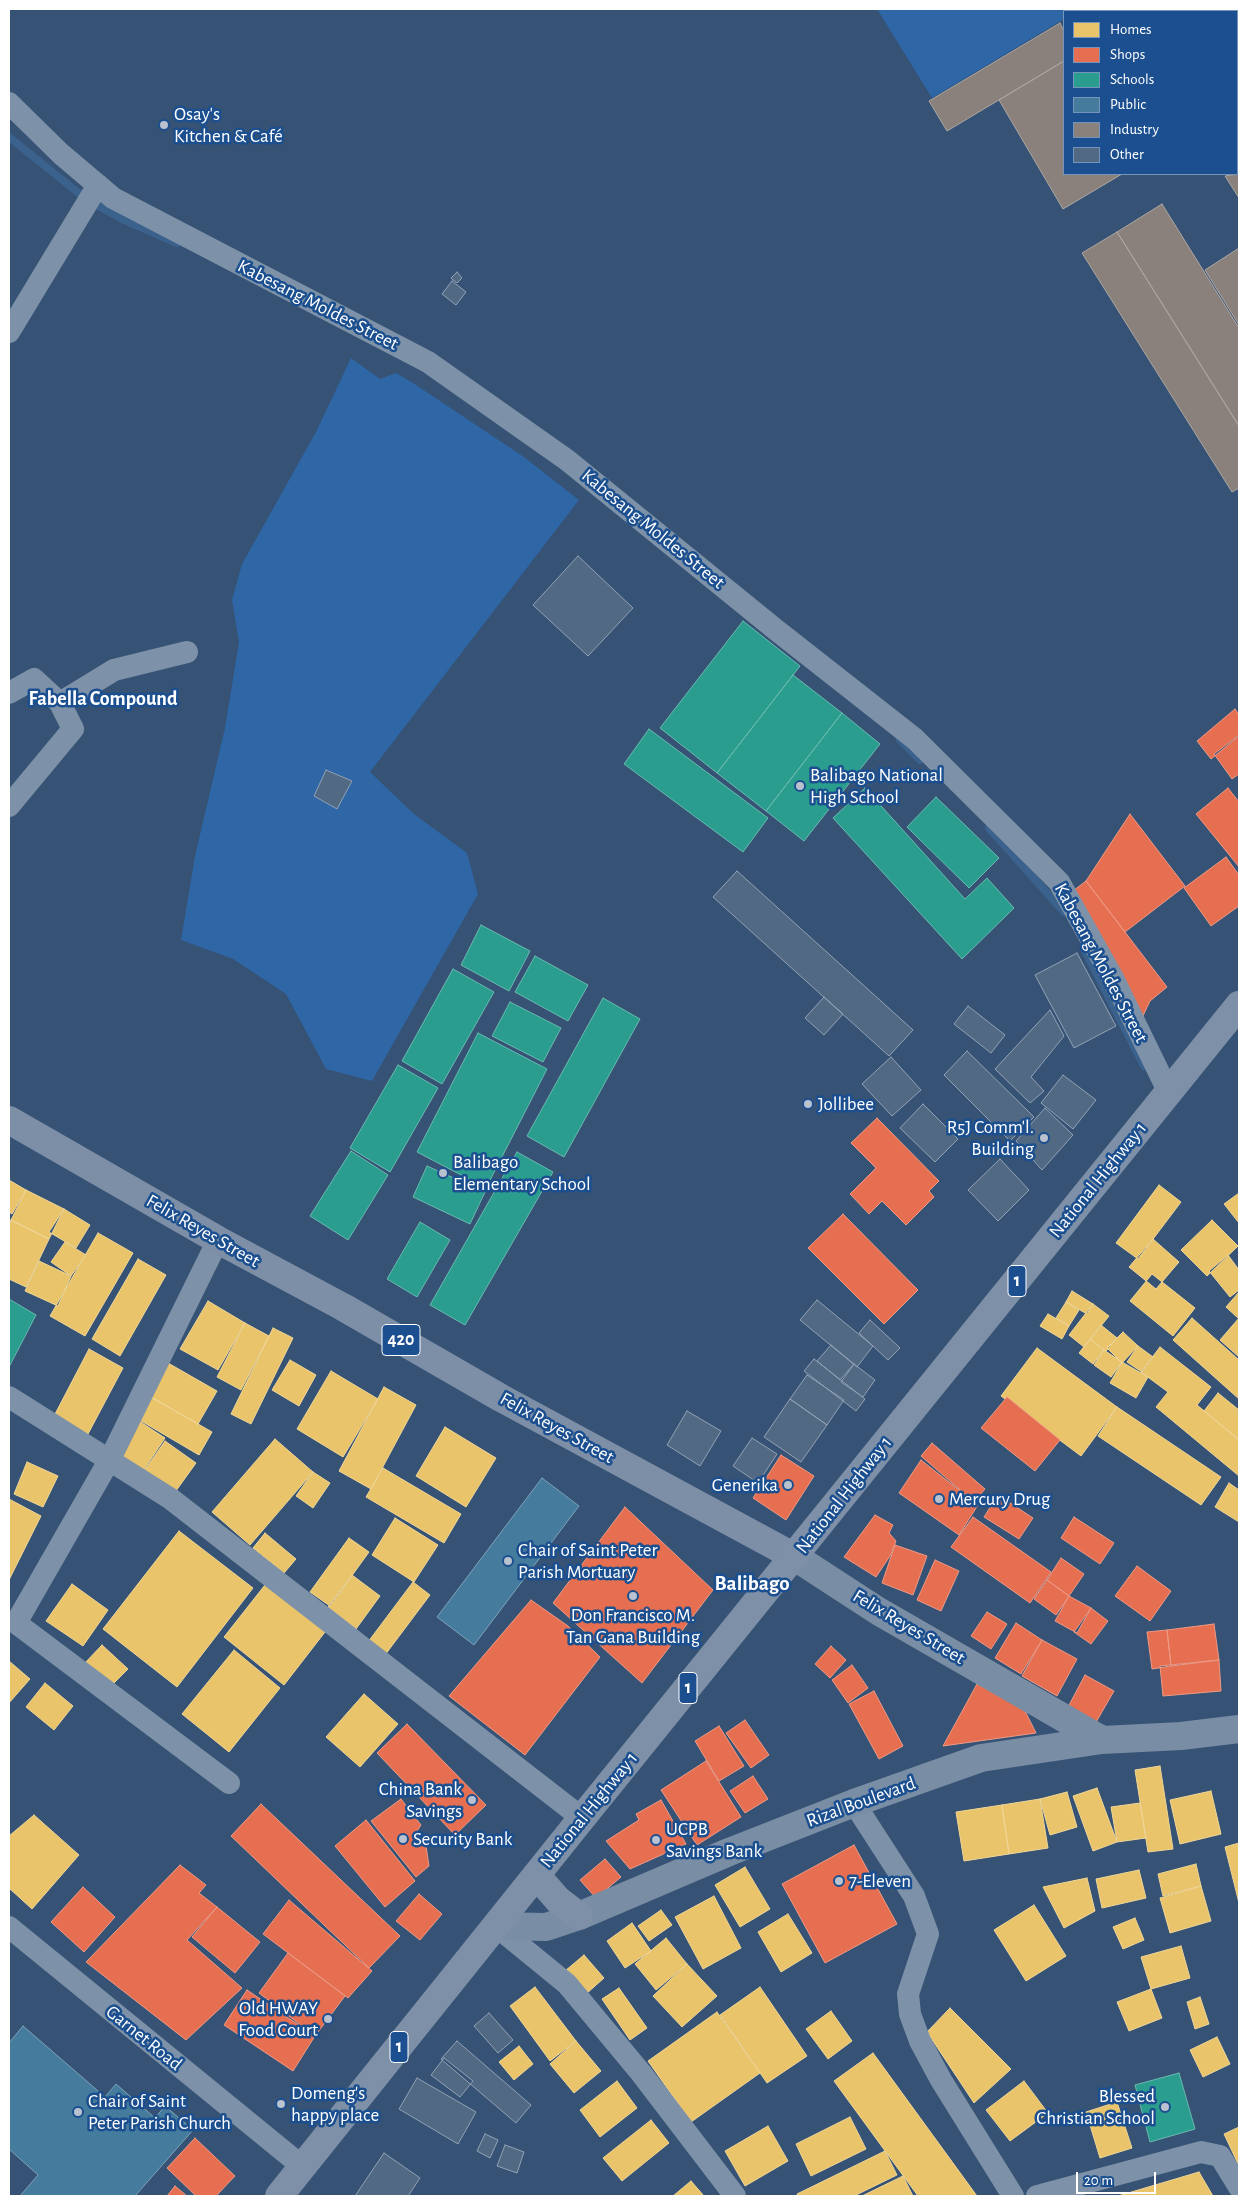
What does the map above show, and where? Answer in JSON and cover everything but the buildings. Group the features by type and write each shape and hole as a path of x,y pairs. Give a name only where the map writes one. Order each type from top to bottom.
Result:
{"highway":[{"name":"National Highway 1","path":"279,2196 1239,1005"},
{"path":"536,1876 558,1900 579,1916"}],"main road":[{"name":"Felix Reyes Street","path":"9,1120 218,1240 795,1557 878,1611 1102,1740"},
{"name":"Rizal Boulevard","path":"496,1926 546,1927 579,1916 729,1852 854,1803 981,1758 1102,1740 1181,1736 1239,1729"}],"street":[{"name":"Kabesang Moldes Street","path":"9,103 61,154 92,195 113,198 428,362 568,460 775,629 915,739 1059,882 1114,980 1169,1094"},
{"path":"9,332 92,195"},
{"path":"60,703 114,670 187,652"},
{"path":"9,693 34,679 60,703 73,729 9,806"},
{"path":"218,1240 110,1459 16,1623 229,1782"},
{"path":"9,1397 171,1499 582,1818"},
{"path":"854,1803 914,1896 928,1934 908,1994 910,2014 920,2042 1013,2196"},
{"path":"496,1926 567,1984 641,2073 735,2196"},
{"name":"Garnet Road","path":"9,1927 303,2167"},
{"path":"1037,2196 1202,2152 1220,2156 1239,2188"}],"shaded area":[{"path":"877,9 1082,9 1063,10 1063,20 932,98"},
{"path":"351,358 380,379 396,373 413,383 524,457 579,500 370,772 414,814 467,853 478,894 372,1081 326,1069 286,994 233,959 181,940 195,856 225,728 239,642 232,600 242,564 316,432"}],"waterway":[{"path":"9,137 86,199 122,219 177,243"},
{"path":"900,740 920,760"},
{"path":"989,828 1064,912"},
{"path":"1085,951 1144,1066"}],"place":[{"name":"Osay's Kitchen & Café","path":"164,125"},
{"name":"Balibago National High School","path":"800,786"},
{"name":"Jollibee","path":"808,1104"},
{"name":"R5J Comm'l. Building","path":"1044,1138"},
{"name":"Balibago Elementary School","path":"443,1173"},
{"name":"Generika","path":"788,1485"},
{"name":"Mercury Drug","path":"939,1499"},
{"name":"Chair of Saint Peter Parish Mortuary","path":"508,1561"},
{"name":"Don Francisco M. Tan Gana Building","path":"633,1596"},
{"name":"China Bank Savings","path":"472,1800"},
{"name":"Security Bank","path":"403,1839"},
{"name":"UCPB Savings Bank","path":"656,1840"},
{"name":"7-Eleven","path":"839,1881"},
{"name":"Old HWAY Food Court","path":"328,2019"},
{"name":"Domeng's happy place","path":"281,2104"},
{"name":"Blessed Christian School","path":"1165,2107"},
{"name":"Chair of Saint Peter Parish Church","path":"78,2112"}],"district":[{"name":"Fabella Compound","path":"103,699"},
{"name":"Balibago","path":"752,1584"}]}
